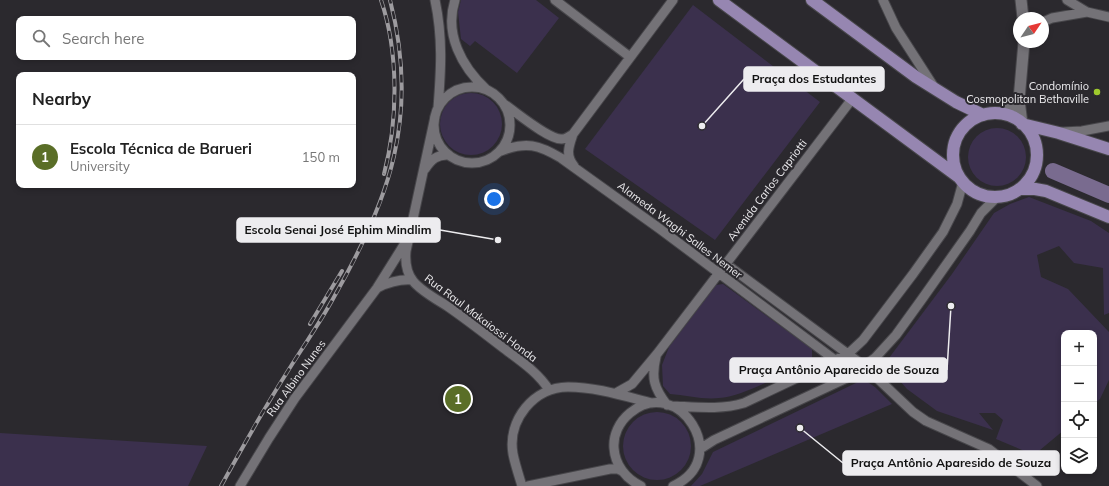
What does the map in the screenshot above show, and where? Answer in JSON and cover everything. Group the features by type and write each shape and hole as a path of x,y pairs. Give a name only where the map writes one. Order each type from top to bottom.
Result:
{"main road":[{"path":"719,0 962,180 971,189 981,194 997,197 1007,196 1021,188 1030,179 1037,160 1037,153 1031,134 1022,124 1003,114 983,115 974,120 966,126 955,143 954,162 962,180"},
{"path":"812,0 936,90 956,102 983,115"},
{"path":"1022,124 1059,133 1109,149"},
{"path":"1072,137 1099,140 1109,143"},
{"path":"1021,188 1046,191 1109,217"}],"street":[{"path":"435,0 441,36 442,59 434,128 442,149 449,155 464,162 476,163 490,160 501,151 508,138 510,127 508,112 503,103 498,97 487,90 470,72 457,49 452,21 455,0"},
{"path":"438,15 440,0"},
{"path":"554,0 630,57"},
{"path":"576,169 569,159 568,153 569,144 573,134 673,0"},
{"path":"883,0 896,28 936,90"},
{"path":"1067,0 1087,12"},
{"path":"1023,1 1023,12"},
{"path":"1049,19 1087,12 1109,16"},
{"path":"1022,124 1019,100 1023,48"},
{"path":"436,114 447,96 458,90 471,87 487,90"},
{"name":"Avenida Carlos Capriotti","path":"616,394 632,384 657,354 852,99"},
{"path":"1003,114 1019,100"},
{"path":"503,103 537,128 554,138 563,139 573,134"},
{"name":"Rua Raul Makaiossi Honda","path":"436,114 406,257 406,265 412,280 524,364 544,382 549,390"},
{"path":"1059,133 1082,131 1109,126"},
{"name":"Alameda Waghi Salles Nemer","path":"501,151 523,145 536,146 553,153 660,229 718,274 835,360"},
{"path":"424,170 435,158 441,155 449,155"},
{"path":"641,486 630,480 622,471 614,450 615,437 620,424 628,414 644,405 655,404 715,408 737,405 848,354 874,327 935,243 953,213 960,196 962,180"},
{"path":"700,449 714,440 849,377 865,367 886,348 966,237 981,213 997,197"},
{"name":"Rua Albino Nunes","path":"240,486 295,398 377,288 409,237"},
{"name":"Alameda Waghi Salles Nemer","path":"726,264 865,367 913,412 926,421 967,438 993,451 1037,486"},
{"path":"377,288 385,283 397,280 412,280"},
{"name":"Avenida Carlos Capriotti","path":"657,354 653,378 657,389 669,405"},
{"path":"522,486 512,453 513,437 516,424 521,413 536,397 549,390 566,387 578,387 616,394 655,404"},
{"path":"669,405 682,412 693,424 698,435 700,449 696,463 691,472 681,482 673,486"},
{"path":"528,486 612,469 622,471"}],"shaded area":[{"path":"461,0 536,0 559,18 517,73 475,41 470,46 461,39 458,12"},
{"path":"693,5 820,102 715,240 585,149"},
{"path":"465,93 477,93 493,102 500,112 502,124 500,136 493,146 477,155 465,155 454,150 445,141 440,130 440,118 445,107 454,98"},
{"path":"991,128 1003,128 1018,136 1026,151 1026,163 1018,178 1003,186 991,186 976,178 968,163 968,151 976,136"},
{"path":"1029,197 1091,221 1109,233 1109,313 1104,315 1103,268 1074,263 1059,246 1037,255 1041,277 1068,289 1109,332 1109,380 1100,399 1097,402 1097,330 1061,330 1061,432 1034,455 996,439 1003,420 995,413 979,413 993,430 937,411 907,389 886,365 886,362 952,274 994,213 1010,204"},
{"path":"723,284 812,349 812,359 766,383 730,396 707,398 670,394 663,386 662,365 669,347 716,285"},
{"path":"866,381 875,387 892,404 700,486 691,486 702,474 713,452 858,382"},
{"path":"657,412 670,415 681,422 688,433 691,446 688,459 681,470 670,477 657,480 644,477 633,470 626,459 623,446 626,433 633,422 644,415"},
{"path":"0,433 207,446 188,486 0,486"}],"waterway":[{"path":"1053,171 1109,195"}],"railway":[{"path":"381,0 387,21 394,64 394,110 389,153 384,174"},
{"path":"221,486 269,401 323,316 361,246 384,193 398,136 401,97 398,38 390,0"},
{"path":"310,324 342,271"}],"place":[{"name":"Condomínio Cosmopolitan Bethaville","path":"1097,92"},
{"name":"Praça dos Estudantes","path":"702,126"},
{"name":"Escola Senai José Ephim Mindlim","path":"498,240"},
{"name":"Praça Antônio Aparecido de Souza","path":"951,306"},
{"name":"Escola Técnica de Barueri","path":"458,399"},
{"name":"Praça Antônio Aparesido de Souza","path":"800,428"}]}
